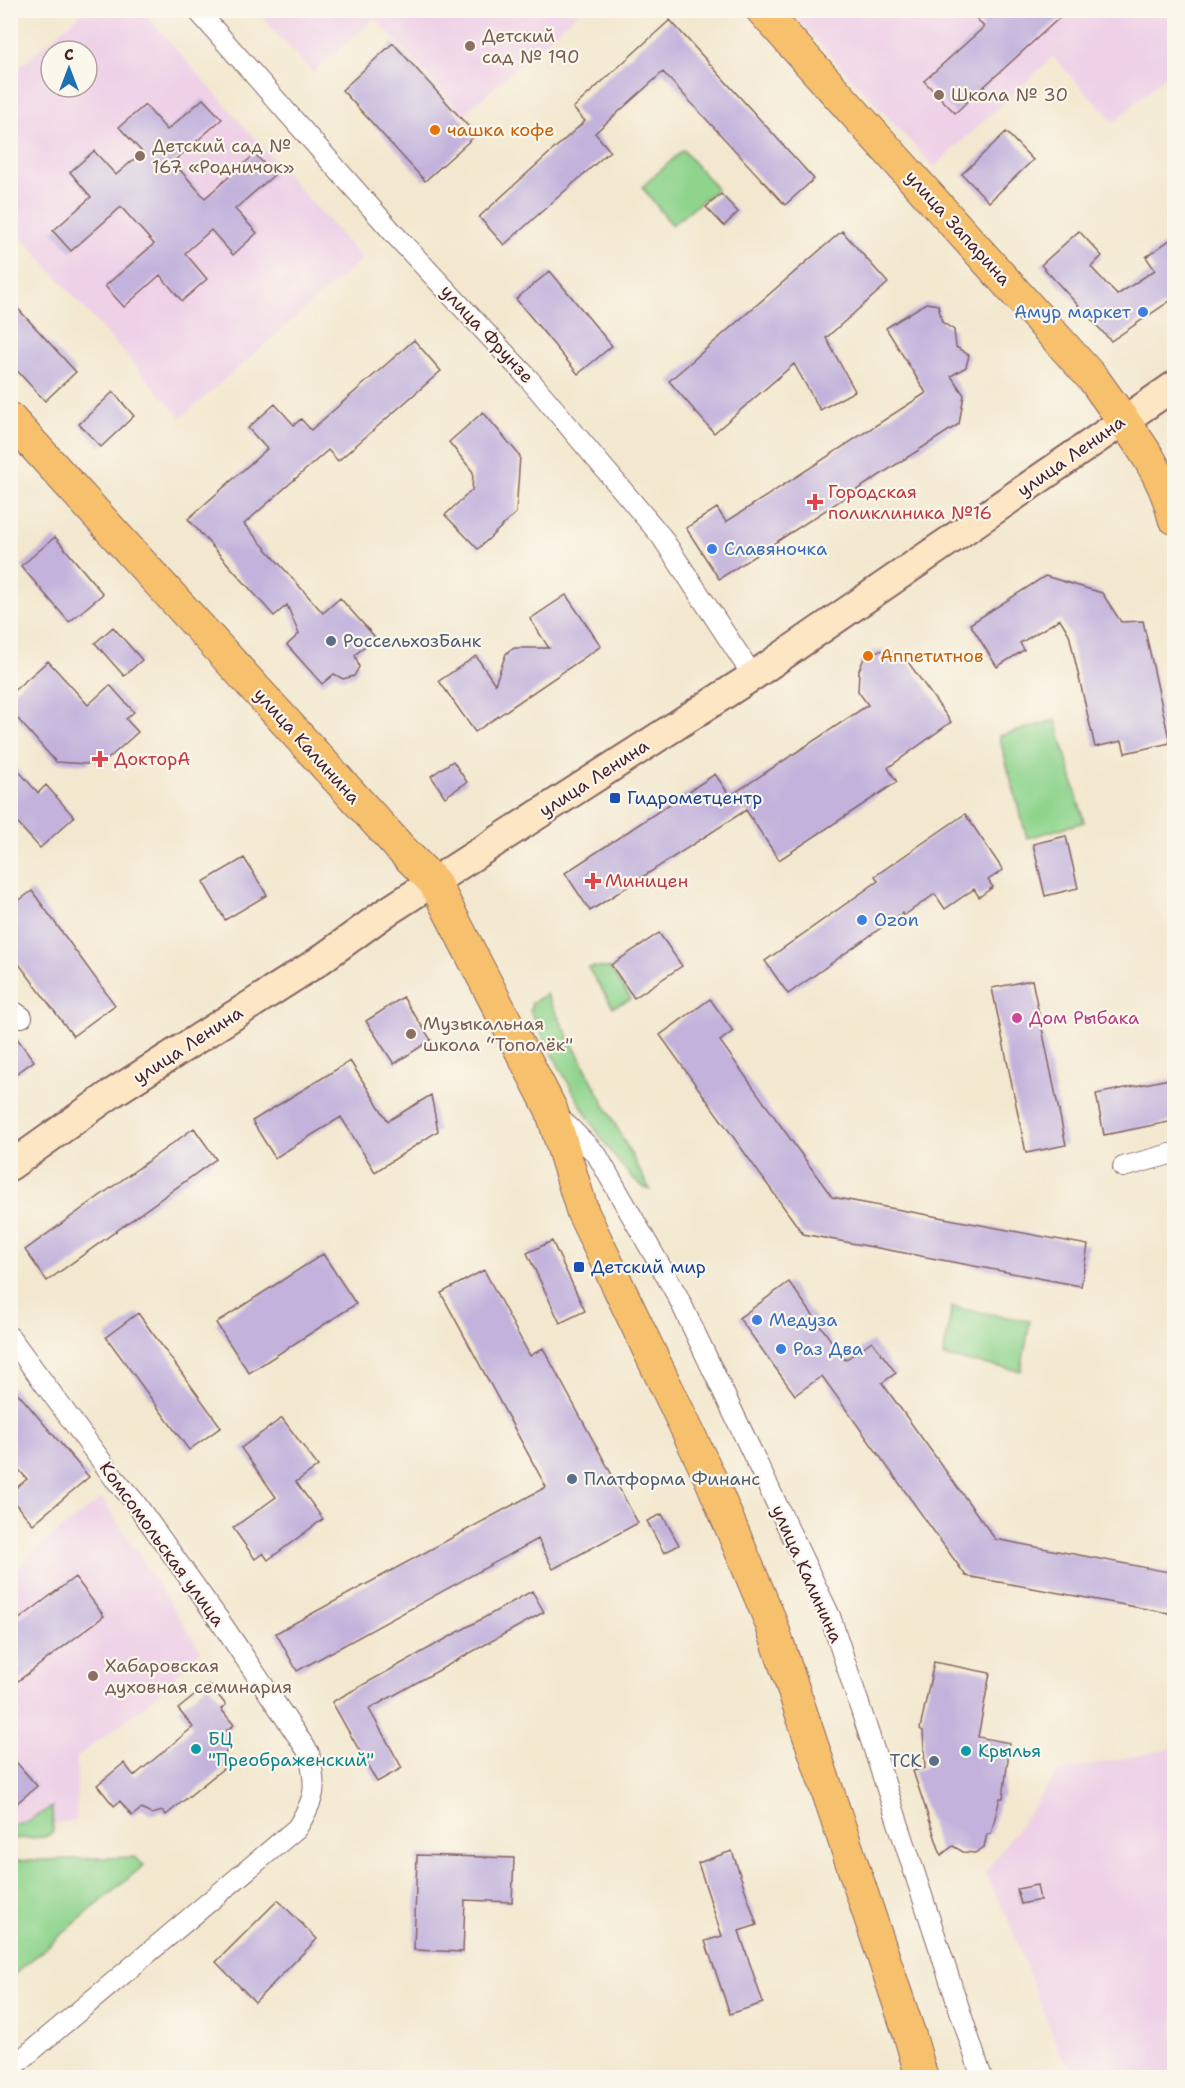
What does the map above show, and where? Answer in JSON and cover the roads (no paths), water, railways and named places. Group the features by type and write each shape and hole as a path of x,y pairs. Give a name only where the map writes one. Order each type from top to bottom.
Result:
{"main road":[{"name":"улица Запарина","path":"762,10 1095,381 1138,439 1172,506 1174,518"},
{"name":"улица Ленина","path":"10,1166 111,1094 316,963 434,882 753,676 1174,386"},
{"name":"улица Калинина","path":"10,419 434,882 551,1109 582,1213 712,1482 770,1620 922,2078"}],"street":[{"name":"улица Фрунзе","path":"197,10 396,236 529,379 661,536 753,676"},
{"name":"улица Калинина","path":"551,1109 597,1155 678,1297 830,1616 982,2078"},
{"path":"1123,1167 1174,1153"},
{"name":"Комсомольская улица","path":"10,1338 114,1478 134,1501 222,1624 309,1753 315,1776 313,1797 297,1828 10,2069"}],"place":[{"name":"Детский сад № 190","path":"470,46"},
{"name":"Школа № 30","path":"939,95"},
{"name":"чашка кофе","path":"435,130"},
{"name":"Детский сад № 167 «Родничок»","path":"140,156"},
{"name":"Амур маркет","path":"1143,312"},
{"name":"Городская поликлиника №16","path":"815,502"},
{"name":"Славяночка","path":"712,549"},
{"name":"РоссельхозБанк","path":"331,641"},
{"name":"Аппетитнов","path":"868,656"},
{"name":"ДокторА","path":"100,759"},
{"name":"Гидрометцентр","path":"615,798"},
{"name":"Миницен","path":"593,881"},
{"name":"Ozon","path":"862,920"},
{"name":"Дом Рыбака","path":"1017,1018"},
{"name":"Музыкальная школа “Тополёк\"","path":"411,1034"},
{"name":"Детский мир","path":"579,1267"},
{"name":"Медуза","path":"757,1320"},
{"name":"Раз Два","path":"781,1349"},
{"name":"Платформа Финанс","path":"572,1479"},
{"name":"Хабаровская духовная семинария","path":"93,1676"},
{"name":"БЦ \"Преображенский\"","path":"196,1749"},
{"name":"Крылья","path":"966,1751"},
{"name":"ТСК","path":"934,1761"}]}
